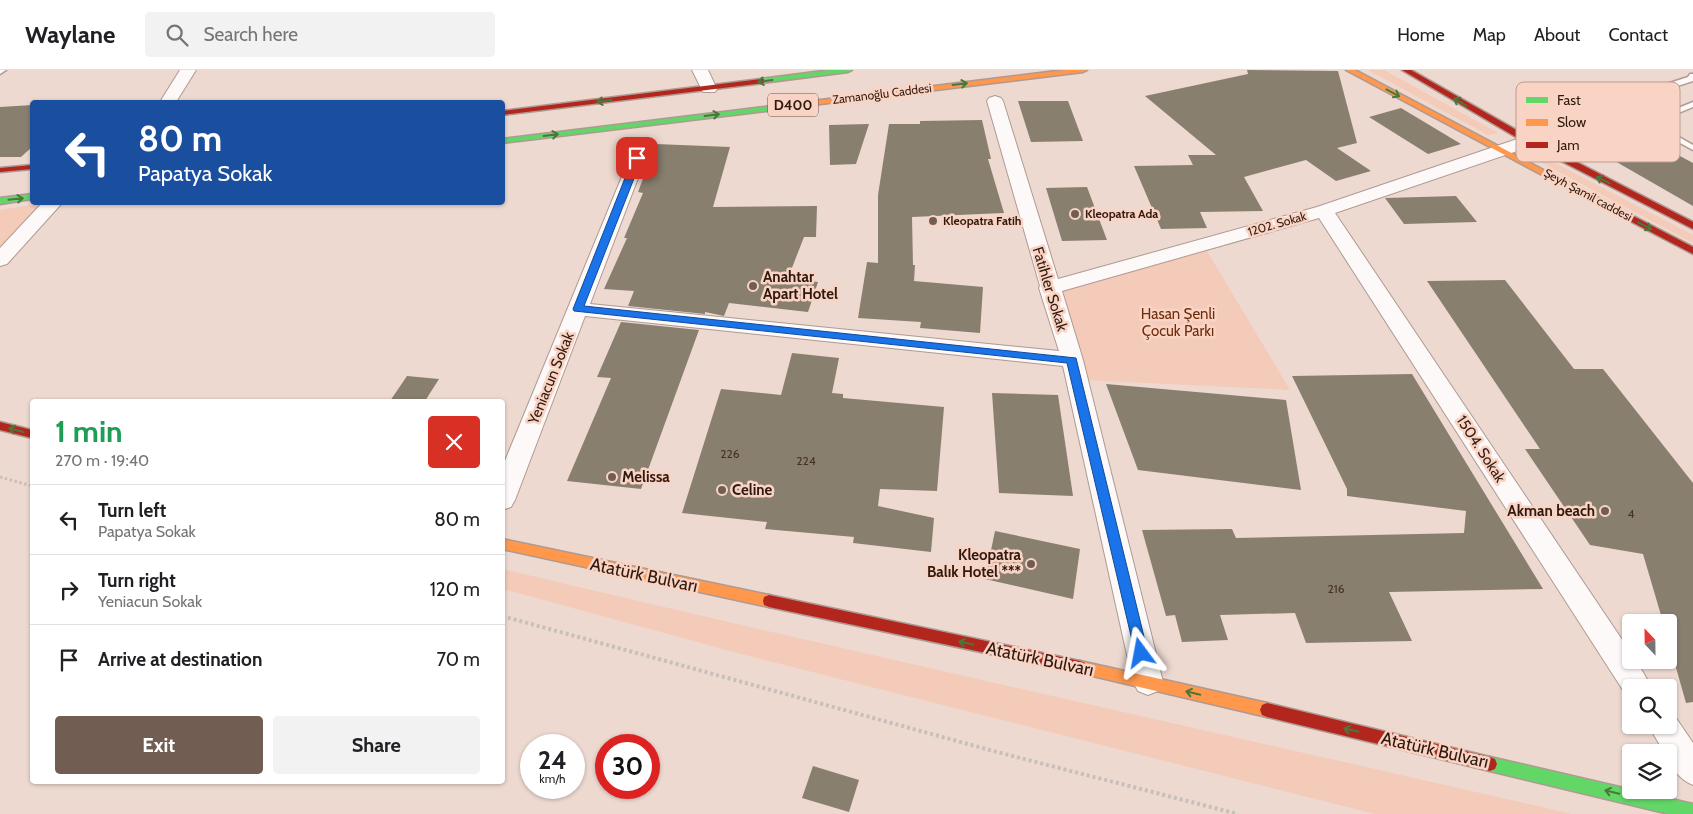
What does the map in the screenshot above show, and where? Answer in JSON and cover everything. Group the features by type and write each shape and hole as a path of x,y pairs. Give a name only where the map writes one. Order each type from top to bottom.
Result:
{"main road":[{"name":"Zamanoğlu Caddesi","path":"505,113 708,89 848,70"},
{"name":"Zamanoğlu Caddesi","path":"505,141 1084,70"},
{"name":"Şeyh Şamil caddesi","path":"1350,70 1516,157"},
{"name":"Şeyh Şamil caddesi","path":"1406,70 1516,134"},
{"name":"Şeyh Şamil caddesi","path":"1525,162 1693,251"},
{"name":"Şeyh Şamil caddesi","path":"1568,162 1693,226"},
{"path":"0,170 30,167"},
{"path":"0,201 30,197"},
{"path":"0,426 30,434"},
{"name":"Atatürk Bulvarı","path":"505,545 1148,682 1693,812"}],"street":[{"path":"169,100 188,70"},
{"path":"700,70 708,89"},
{"name":"Fatihler Sokak","path":"995,101 1049,288 1072,360 1148,682"},
{"name":"Yeniacun Sokak","path":"505,492 643,144"},
{"name":"1202. Sokak","path":"1049,288 1324,211 1516,146"},
{"path":"0,260 51,205"},
{"name":"1504. Sokak","path":"1324,211 1632,679"},
{"path":"578,309 1072,360"},
{"path":"1669,734 1693,770"}],"lane":[{"path":"1680,83 1692,79"},
{"path":"1680,109 1693,104"},
{"path":"1680,140 1693,148"}],"path":[{"path":"0,477 30,485"},
{"path":"505,617 997,752 1238,814"}],"green space":[{"path":"1368,70 1384,70 1498,133 1488,135"},
{"path":"1541,162 1553,162 1693,235 1693,243"},
{"path":"42,205 0,253 0,210"},
{"name":"Hasan Şenli Çocuk Parkı","path":"1207,251 1290,390 1085,380 1058,291"},
{"path":"505,569 1572,814 1375,814 741,654 505,590"}],"building":[{"path":"1247,70 1338,71 1357,143 1337,148 1371,171 1336,181 1306,160 1244,177 1263,211 1200,212 1207,228 1161,229 1134,166 1193,165 1188,155 1216,155 1145,96 1248,74"},
{"path":"1018,101 1068,101 1083,141 1031,142"},
{"path":"30,105 30,149 21,157 0,157 0,107"},
{"path":"1401,108 1461,144 1428,154 1369,117"},
{"path":"982,120 991,159 988,159 1004,213 912,217 914,281 983,287 980,333 920,328 921,322 858,318 867,262 878,263 878,195 889,124 920,124 920,121"},
{"path":"869,124 856,164 830,165 829,125"},
{"path":"656,144 730,147 713,207 817,206 816,237 804,237 788,278 818,282 808,312 729,303 724,316 705,312 705,314 628,306 634,291 604,289 627,238 624,238 643,193 638,192"},
{"path":"1680,156 1693,163 1693,206 1617,162 1680,162"},
{"name":"Kleopatra Ada","path":"1087,187 1107,240 1062,241 1046,188"},
{"path":"1456,196 1477,222 1404,224 1385,198"},
{"path":"1505,280 1574,369 1603,369 1693,483 1693,702 1686,703 1676,669 1678,669 1678,614 1661,614 1643,554 1590,545 1525,449 1540,449 1427,281"},
{"path":"621,322 699,330 641,489 567,481 611,378 597,377"},
{"path":"792,353 839,358 832,393 843,394 843,398 944,407 937,491 880,489 878,506 934,518 931,552 853,543 854,537 765,529 767,522 682,513 721,389 781,395"},
{"path":"1412,374 1543,589 1389,592 1412,641 1306,643 1295,613 1220,615 1228,640 1182,642 1175,615 1166,616 1142,530 1232,529 1236,538 1464,533 1466,511 1347,496 1347,489 1292,376"},
{"path":"407,376 439,379 426,399 391,399"},
{"path":"1106,384 1286,400 1301,490 1138,470"},
{"path":"992,393 1058,395 1073,496 999,493"},
{"path":"995,531 1080,549 1073,599 985,579"},
{"path":"813,766 859,780 849,812 802,798"}],"traffic: fast":[{"path":"761,81 848,70"},
{"path":"505,141 796,105"},
{"path":"0,201 30,197"},
{"path":"1490,764 1693,812"}],"traffic: slow":[{"path":"796,105 1083,70"},
{"path":"1350,70 1516,158"},
{"path":"1524,162 1562,182"},
{"path":"505,545 769,601"},
{"path":"1080,667 1267,710"}],"traffic: jam":[{"path":"1406,70 1516,133"},
{"path":"505,113 761,81"},
{"path":"1570,162 1693,226"},
{"path":"0,170 30,167"},
{"path":"1562,182 1693,251"},
{"path":"0,426 30,434"},
{"path":"769,601 1080,667"},
{"path":"1267,710 1490,764"}],"place":[{"name":"Kleopatra Ada","path":"1075,214"},
{"name":"Kleopatra Fatih","path":"933,221"},
{"name":"Anahtar Apart Hotel","path":"753,286"},
{"name":"Melissa","path":"612,477"},
{"name":"Celine","path":"722,490"},
{"name":"Akman beach","path":"1605,511"},
{"name":"Kleopatra Balık Hotel ***","path":"1031,564"}],"route":[{"path":"637,158 578,309 1072,360 1141,653"}]}
